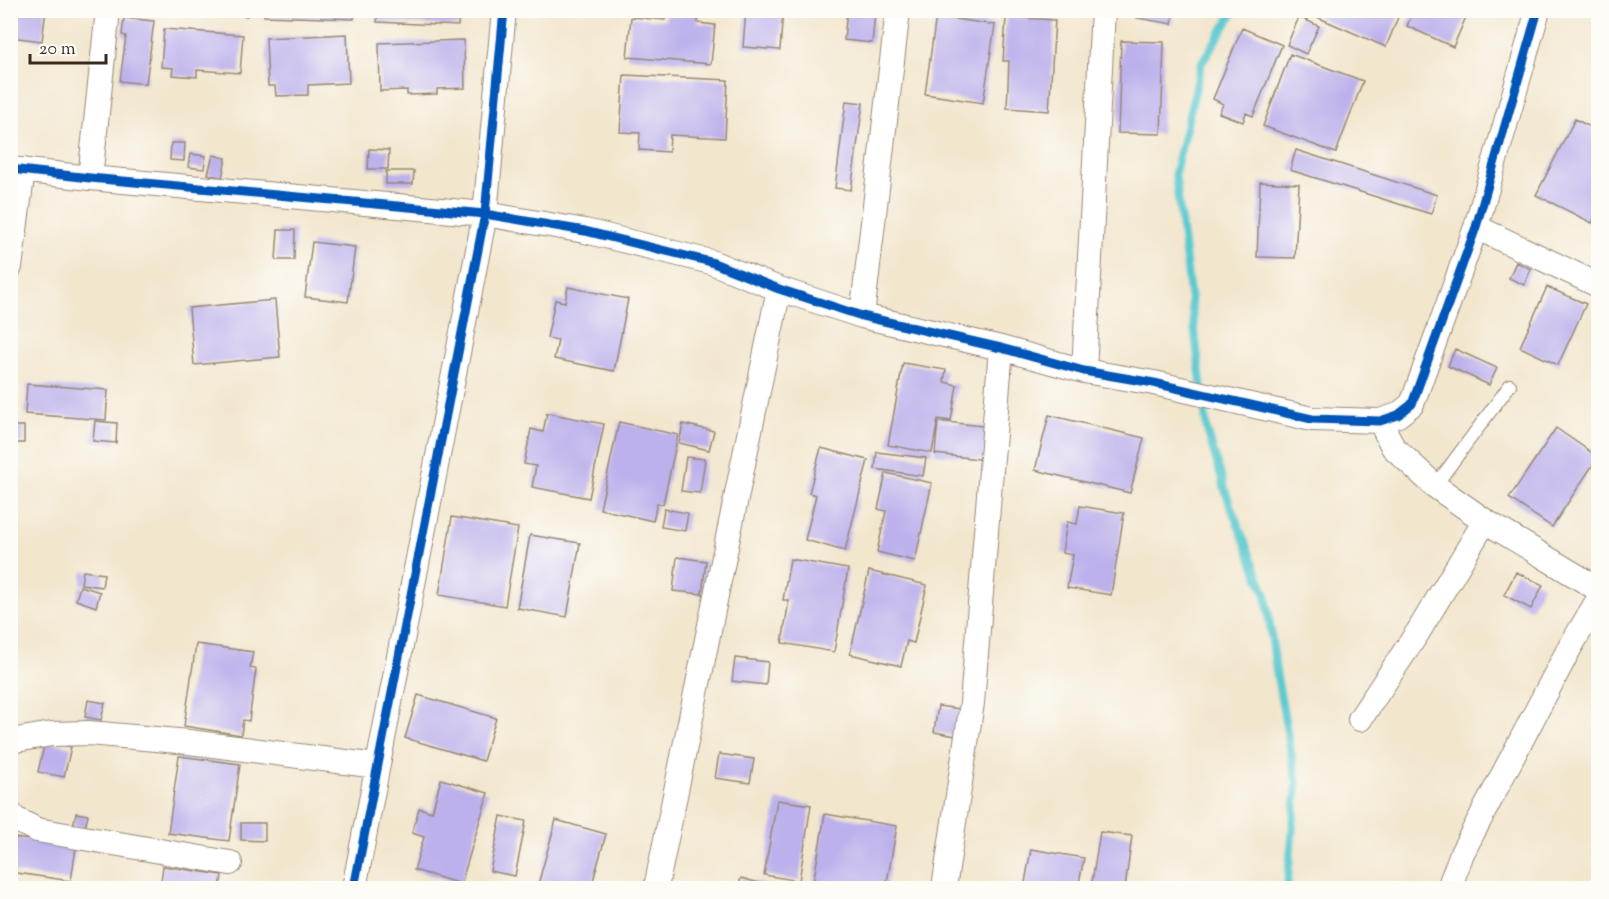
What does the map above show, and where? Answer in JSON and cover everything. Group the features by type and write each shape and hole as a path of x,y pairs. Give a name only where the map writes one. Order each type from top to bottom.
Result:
{"street":[{"path":"90,178 108,10"},
{"path":"354,888 485,214 504,10"},
{"path":"862,316 898,10"},
{"path":"1084,371 1103,10"},
{"path":"10,267 17,170 485,214 585,231 711,262 779,289 862,316 1001,348 1084,371 1154,383 1312,419 1380,421 1398,415 1412,404 1476,227 1538,10"},
{"path":"1476,227 1599,285"},
{"path":"656,888 779,289"},
{"path":"944,888 972,703 1001,348"},
{"path":"1380,421 1393,447 1435,486 1485,521 1599,589"},
{"path":"1360,719 1418,632 1485,521"},
{"path":"1449,888 1462,853 1569,649 1599,600"},
{"path":"10,741 52,734 89,733 189,742 377,766"},
{"path":"10,813 15,819 37,830 230,863"}],"lane":[{"path":"1435,486 1510,385"}],"building":[{"path":"10,10 46,10 42,41 10,37"},
{"path":"208,10 247,10 247,16 207,12"},
{"path":"264,10 355,10 354,19 264,16"},
{"path":"378,10 459,10 458,26 377,22"},
{"path":"666,10 699,10 698,23 715,25 711,64 627,57 631,17 665,20"},
{"path":"746,10 783,10 780,50 743,47"},
{"path":"847,10 875,13 872,43 844,40"},
{"path":"1139,10 1174,10 1172,24 1137,18"},
{"path":"1320,10 1401,10 1386,47 1317,17"},
{"path":"1414,10 1469,10 1453,47 1407,26"},
{"path":"936,16 995,25 983,103 925,94"},
{"path":"1006,17 1055,20 1049,111 1007,108 1009,61 1003,61"},
{"path":"1299,17 1319,26 1306,54 1287,45"},
{"path":"124,18 154,21 146,84 120,81 126,36 122,35"},
{"path":"1242,28 1282,45 1253,116 1246,113 1243,122 1219,113 1223,104 1213,99"},
{"path":"164,29 243,35 240,73 197,70 197,77 172,75 173,68 161,67"},
{"path":"347,34 349,83 308,85 308,95 276,96 275,86 268,86 266,38"},
{"path":"464,40 465,88 437,89 437,94 407,95 407,90 380,91 379,43"},
{"path":"1121,41 1164,42 1161,134 1118,133"},
{"path":"1290,54 1363,81 1336,153 1263,126"},
{"path":"624,75 728,80 725,138 670,135 669,152 639,150 640,133 620,132"},
{"path":"846,101 863,103 851,190 835,188"},
{"path":"1575,119 1598,131 1598,211 1592,223 1536,195"},
{"path":"171,143 185,143 184,161 170,160"},
{"path":"369,149 389,150 388,169 368,169"},
{"path":"1296,150 1437,195 1431,214 1290,170"},
{"path":"190,154 206,156 204,169 188,167"},
{"path":"213,155 226,158 222,178 208,174"},
{"path":"386,171 414,171 413,184 386,184"},
{"path":"1260,182 1299,184 1295,258 1257,257"},
{"path":"278,230 295,230 294,260 276,260"},
{"path":"312,242 355,247 348,302 305,297"},
{"path":"1516,262 1531,269 1524,285 1509,278"},
{"path":"568,287 628,299 614,371 554,359 558,340 547,338 555,300 565,302"},
{"path":"1547,287 1586,304 1558,365 1520,347"},
{"path":"275,300 280,357 194,365 189,308"},
{"path":"1455,349 1497,368 1489,385 1448,366"},
{"path":"903,363 946,370 944,382 957,385 951,421 938,419 932,453 888,445"},
{"path":"27,384 108,390 106,420 25,414"},
{"path":"547,413 604,424 589,498 532,487 536,466 524,464 531,429 543,432"},
{"path":"1049,415 1144,438 1130,493 1035,470"},
{"path":"95,421 117,423 116,443 93,441"},
{"path":"938,421 991,427 987,460 935,454"},
{"path":"619,422 678,435 663,504 657,503 653,521 600,509"},
{"path":"683,424 714,431 709,450 679,443"},
{"path":"10,426 24,426 24,443 10,443"},
{"path":"1556,428 1598,457 1552,527 1509,498"},
{"path":"821,448 868,460 845,551 805,540 816,495 809,493"},
{"path":"877,452 926,458 923,476 875,469"},
{"path":"686,457 705,459 700,493 681,491"},
{"path":"886,473 932,483 915,561 877,552 886,511 878,509"},
{"path":"1080,506 1124,513 1111,595 1067,588 1073,555 1062,553 1067,522 1077,524"},
{"path":"664,509 688,513 685,531 661,527"},
{"path":"452,517 518,528 505,606 439,595"},
{"path":"530,535 580,543 567,617 517,608"},
{"path":"677,557 706,561 702,594 673,591"},
{"path":"790,559 848,569 834,652 782,643 789,600 783,600"},
{"path":"83,571 104,574 102,587 81,584"},
{"path":"869,571 927,585 914,643 907,641 901,666 850,654"},
{"path":"1516,572 1543,585 1531,609 1504,595"},
{"path":"80,586 100,592 96,607 76,600"},
{"path":"196,644 253,652 250,668 256,669 249,721 243,720 241,735 184,726"},
{"path":"735,658 768,662 766,685 732,681"},
{"path":"418,695 496,718 483,761 405,738"},
{"path":"88,700 105,703 101,720 85,717"},
{"path":"938,706 960,709 956,736 934,732"},
{"path":"45,741 71,747 64,777 38,772"},
{"path":"719,754 754,759 750,783 715,778"},
{"path":"179,756 240,764 229,841 168,833"},
{"path":"441,779 488,793 461,884 414,870 424,837 412,833 419,808 432,812"},
{"path":"777,800 811,805 799,881 764,875"},
{"path":"76,813 88,815 85,828 73,826"},
{"path":"825,814 897,826 886,888 844,888 813,884"},
{"path":"501,816 526,821 515,876 490,871"},
{"path":"556,820 606,834 591,888 537,888"},
{"path":"241,823 265,823 265,841 241,840"},
{"path":"1100,832 1132,836 1125,888 1091,888"},
{"path":"15,838 76,847 71,881 10,872"},
{"path":"1031,849 1084,858 1078,888 1024,888"},
{"path":"163,866 222,875 220,888 160,888"},
{"path":"741,878 777,888 738,888"}],"waterway":[{"path":"1235,10 1202,62 1175,173 1207,430 1229,502 1266,595 1276,671 1297,785 1287,888"}],"cycle path":[{"path":"354,888 485,214 504,10"},
{"path":"10,169 485,214 585,231 711,262 779,289 862,316 1001,348 1084,371 1154,383 1312,419 1380,421 1398,415 1412,404 1476,227 1538,10"}]}
